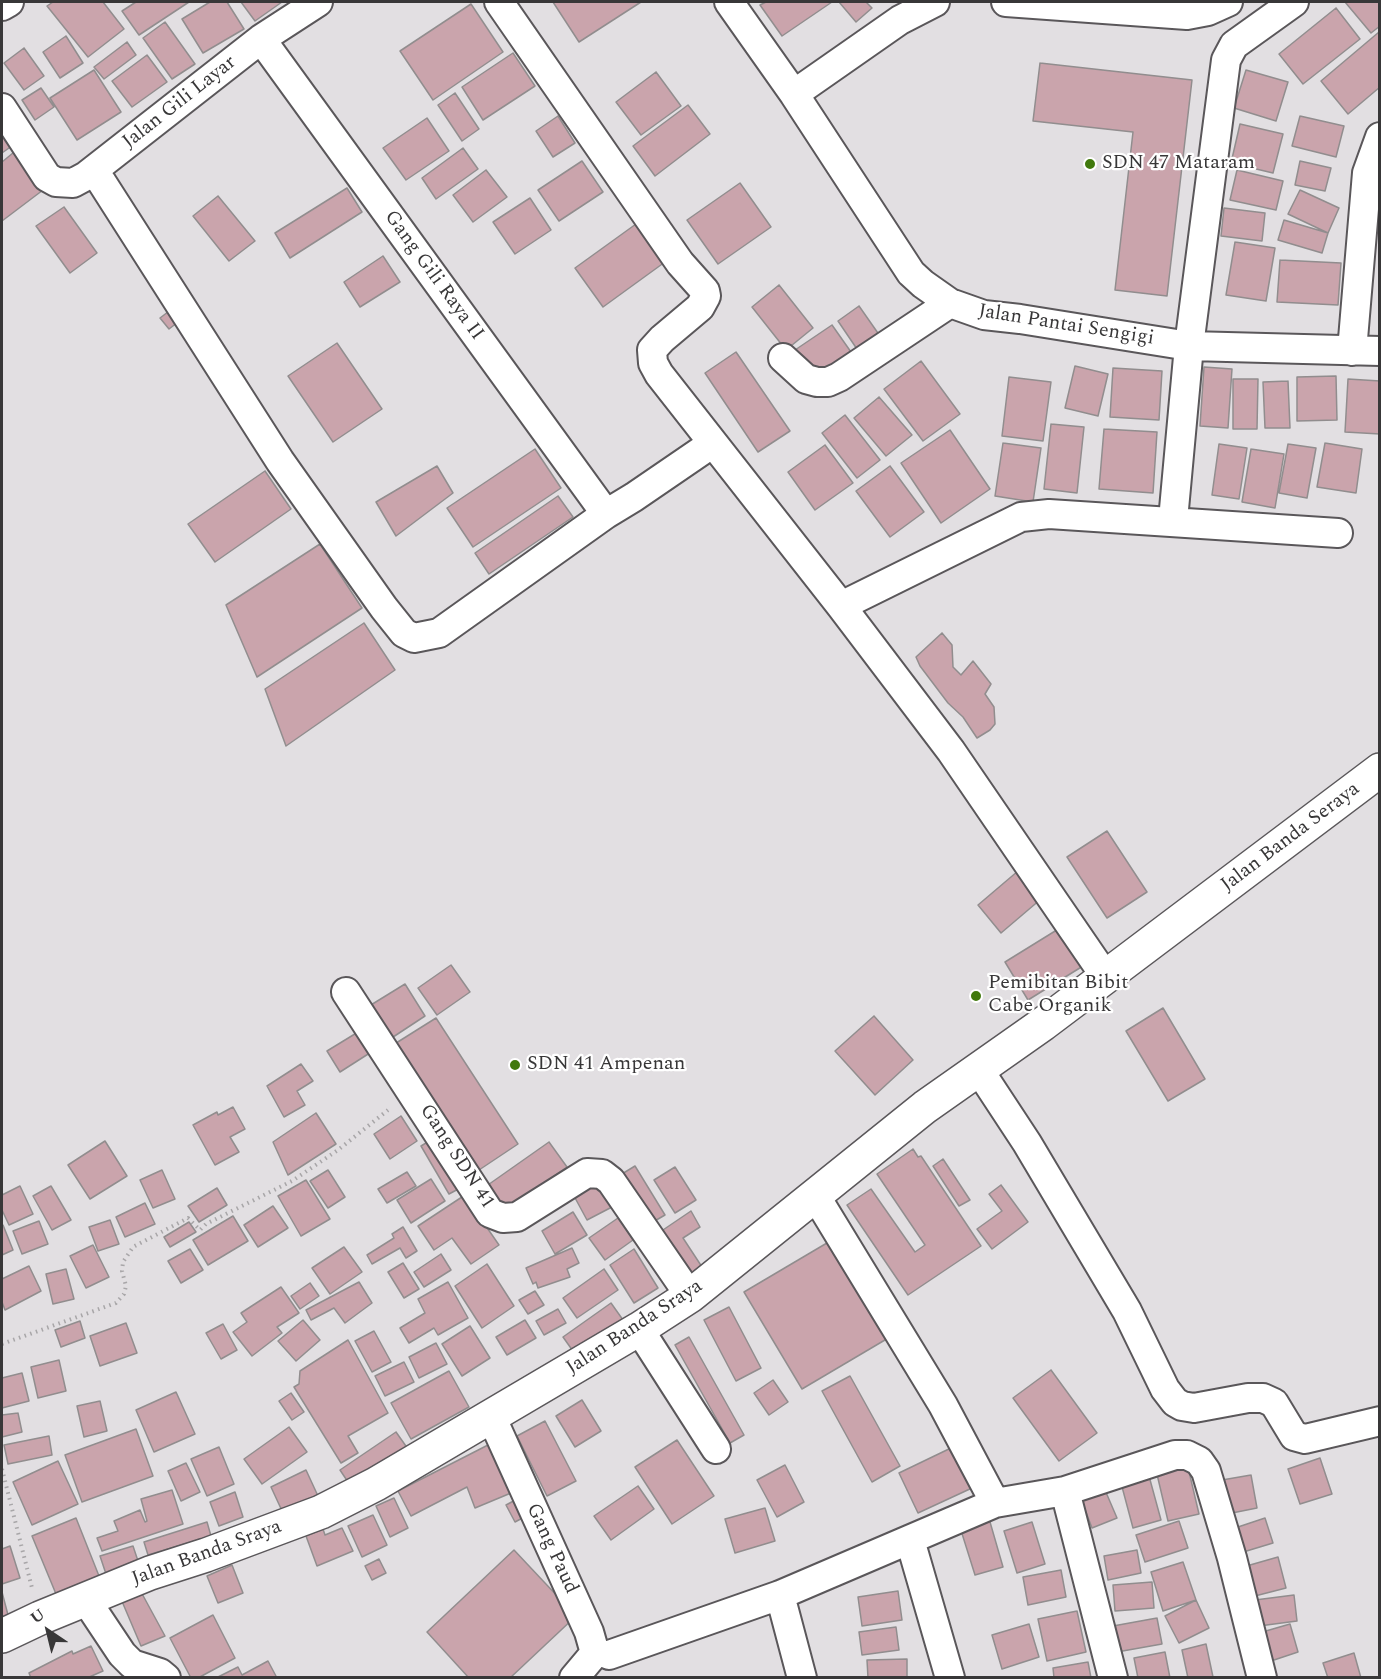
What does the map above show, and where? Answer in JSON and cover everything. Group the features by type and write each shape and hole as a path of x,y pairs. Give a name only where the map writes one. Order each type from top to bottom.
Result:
{"street":[{"path":"2,6 9,2"},
{"name":"Jalan Gili Layar","path":"2,108 40,169 52,180 65,183 82,179 261,39 318,2"},
{"path":"499,2 681,263 705,291 706,296 700,307 652,350 651,357 659,374 841,606 951,751 1105,976"},
{"name":"Jalan Pantai Sengigi","path":"729,2 794,94 911,273 950,303 992,317 1020,319 1189,346 1380,351"},
{"path":"794,94 900,20 935,2"},
{"path":"1006,2 1187,15 1208,11 1228,2"},
{"path":"1173,520 1189,346 1226,60 1234,45 1294,2"},
{"name":"Gang Gili Raya II","path":"261,39 606,514"},
{"path":"1352,351 1373,175 1380,137"},
{"path":"94,170 280,461 384,608 404,633 414,638 439,633 606,514 713,443"},
{"path":"783,358 806,379 828,382 950,303"},
{"path":"841,606 1021,517 1049,514 1173,520 1338,533"},
{"name":"Jalan Banda Seraya","path":"1202,906 1380,770"},
{"name":"Jalan Banda Sraya","path":"2,1636 150,1573 226,1548 321,1512 376,1484 639,1329 690,1296 925,1107 980,1070 1202,906"},
{"name":"Gang SDN 41","path":"346,992 490,1213 503,1218 517,1217 587,1173 602,1174 614,1184 690,1296"},
{"path":"980,1070 1027,1143 1127,1311 1165,1389 1174,1402 1194,1408 1248,1398 1263,1398 1274,1403 1294,1436 1305,1439 1380,1421"},
{"path":"815,1195 943,1405 996,1503"},
{"path":"639,1329 716,1449"},
{"name":"Gang Paud","path":"490,1416 598,1647"},
{"path":"574,1677 598,1647 780,1595 996,1503 1065,1491 1175,1455 1187,1455 1199,1461 1206,1471 1229,1547 1262,1677"},
{"path":"1065,1491 1113,1677"},
{"path":"910,1540 950,1677"},
{"path":"780,1595 802,1677"},
{"path":"86,1600 122,1654 132,1664 166,1677"}],"path":[{"path":"2,1344 116,1303 126,1287 122,1271 123,1262 133,1247 188,1218 200,1230 206,1224 292,1181 338,1150 412,1091"},
{"path":"2,1469 40,1618"}],"building":[{"path":"53,2 103,2 124,29 88,57 47,6"},
{"path":"136,2 189,2 139,35 122,11"},
{"path":"210,2 227,2 244,29 203,53 182,19"},
{"path":"241,2 282,2 255,21"},
{"path":"553,2 641,2 579,42"},
{"path":"766,2 832,2 782,36 760,5"},
{"path":"839,2 866,2 872,8 856,22"},
{"path":"1345,2 1380,2 1380,26 1371,33"},
{"path":"471,4 503,52 433,100 400,51"},
{"path":"1336,8 1360,39 1303,84 1279,54"},
{"path":"165,22 195,64 172,79 143,38"},
{"path":"1379,32 1380,87 1348,114 1321,81"},
{"path":"66,36 83,63 60,78 43,52"},
{"path":"127,42 136,55 104,79 94,67"},
{"path":"24,48 44,76 24,90 4,63"},
{"path":"513,53 535,86 483,120 462,87"},
{"path":"147,55 167,82 132,107 112,81"},
{"path":"1040,63 1192,80 1167,296 1115,290 1133,132 1033,121"},
{"path":"94,70 121,112 77,140 50,98"},
{"path":"1246,70 1288,82 1276,121 1234,108"},
{"path":"656,72 681,106 641,135 616,102"},
{"path":"41,88 54,107 35,120 22,100"},
{"path":"455,93 479,129 462,141 438,105"},
{"path":"688,105 710,134 655,176 633,146"},
{"path":"558,116 575,143 553,157 536,131"},
{"path":"1300,116 1344,126 1336,157 1292,146"},
{"path":"427,118 449,151 406,180 383,148"},
{"path":"2,124 16,143 2,153"},
{"path":"1240,124 1283,134 1273,173 1231,163"},
{"path":"19,148 47,187 2,221 2,162"},
{"path":"463,148 478,169 436,199 422,178"},
{"path":"582,161 603,192 559,221 538,190"},
{"path":"1300,161 1331,168 1325,191 1295,185"},
{"path":"486,170 507,197 473,222 453,195"},
{"path":"1237,170 1283,181 1276,210 1230,200"},
{"path":"740,183 771,227 718,264 687,220"},
{"path":"347,188 362,212 290,258 275,233"},
{"path":"1300,190 1339,208 1328,233 1288,214"},
{"path":"218,196 255,241 229,261 193,216"},
{"path":"530,198 551,230 515,254 493,222"},
{"path":"64,207 97,253 70,273 36,226"},
{"path":"1224,208 1265,213 1262,241 1221,236"},
{"path":"1284,220 1328,233 1322,253 1278,240"},
{"path":"636,224 665,262 603,307 575,268"},
{"path":"1235,242 1275,248 1266,301 1226,295"},
{"path":"383,256 400,282 360,307 344,282"},
{"path":"1280,260 1341,263 1338,305 1277,302"},
{"path":"779,285 813,328 786,350 752,307"},
{"path":"177,305 186,316 169,329 160,318"},
{"path":"859,306 880,336 859,352 838,321"},
{"path":"832,325 851,352 813,378 795,350"},
{"path":"337,343 382,409 333,442 288,376"},
{"path":"736,352 790,431 758,452 705,373"},
{"path":"921,361 960,414 923,441 884,389"},
{"path":"1075,366 1108,374 1098,416 1065,408"},
{"path":"1204,367 1232,369 1228,428 1200,426"},
{"path":"1113,368 1162,371 1159,420 1110,417"},
{"path":"1336,376 1337,420 1297,421 1297,377"},
{"path":"1009,377 1051,382 1043,441 1002,436"},
{"path":"1233,379 1258,379 1257,429 1233,429"},
{"path":"1348,379 1380,381 1380,434 1345,432"},
{"path":"1288,381 1290,428 1265,428 1263,382"},
{"path":"879,397 912,435 886,456 854,418"},
{"path":"845,415 880,460 857,478 822,433"},
{"path":"1051,424 1084,427 1077,493 1044,489"},
{"path":"1104,429 1157,432 1153,493 1099,489"},
{"path":"950,430 990,489 941,523 901,463"},
{"path":"1003,443 1041,448 1033,502 995,496"},
{"path":"1325,443 1362,449 1356,493 1317,487"},
{"path":"1219,444 1247,448 1239,499 1212,495"},
{"path":"1288,444 1316,448 1307,498 1279,493"},
{"path":"825,445 853,483 815,510 788,472"},
{"path":"535,449 561,488 473,547 447,508"},
{"path":"1251,449 1284,454 1275,508 1242,502"},
{"path":"437,466 453,493 396,536 376,502"},
{"path":"890,466 924,512 890,537 856,491"},
{"path":"265,471 291,509 215,562 188,524"},
{"path":"558,496 573,517 489,574 475,553"},
{"path":"320,544 362,608 257,677 226,605"},
{"path":"364,623 395,670 286,746 265,689"},
{"path":"942,633 952,645 953,667 961,675 973,661 991,684 985,694 994,707 995,724 977,738 963,717 948,703 920,666 916,657"},
{"path":"1107,831 1147,892 1107,918 1067,857"},
{"path":"1018,871 1041,899 1001,933 978,905"},
{"path":"1060,928 1083,966 1028,1000 1005,962"},
{"path":"451,965 470,992 437,1015 418,988"},
{"path":"405,984 425,1016 387,1041 366,1008"},
{"path":"1163,1008 1205,1079 1168,1101 1126,1031"},
{"path":"874,1016 913,1060 875,1095 835,1051"},
{"path":"436,1018 518,1144 476,1172 393,1045"},
{"path":"363,1029 376,1049 340,1072 327,1051"},
{"path":"301,1064 313,1081 297,1091 305,1105 284,1117 267,1086"},
{"path":"233,1107 245,1129 230,1137 239,1152 215,1165 193,1125 217,1112 218,1115"},
{"path":"316,1113 336,1144 288,1175 273,1142"},
{"path":"401,1116 417,1141 390,1159 374,1134"},
{"path":"436,1137 464,1186 449,1194 421,1146"},
{"path":"105,1141 127,1176 90,1199 68,1165"},
{"path":"549,1142 567,1167 502,1212 485,1187"},
{"path":"913,1149 918,1157 921,1156 981,1246 908,1295 847,1205 871,1189 915,1252 925,1245 877,1174"},
{"path":"943,1159 970,1200 959,1206 933,1166"},
{"path":"635,1166 665,1215 646,1226 617,1177"},
{"path":"675,1167 696,1200 675,1213 654,1180"},
{"path":"162,1170 175,1199 153,1208 140,1180"},
{"path":"328,1170 345,1197 328,1208 310,1181"},
{"path":"407,1172 416,1186 387,1203 378,1189"},
{"path":"431,1179 445,1201 411,1223 397,1200"},
{"path":"306,1180 330,1219 301,1236 278,1196"},
{"path":"598,1183 612,1207 587,1220 574,1196"},
{"path":"1001,1185 1028,1222 992,1249 977,1229 1002,1211 989,1194"},
{"path":"20,1186 33,1214 9,1225 2,1210 2,1195"},
{"path":"51,1186 71,1220 52,1230 33,1196"},
{"path":"217,1188 227,1205 199,1222 188,1206"},
{"path":"468,1193 481,1219 499,1245 471,1264 452,1238 434,1250 418,1226"},
{"path":"145,1203 155,1224 125,1237 116,1217"},
{"path":"273,1206 288,1228 258,1247 244,1225"},
{"path":"691,1211 700,1227 683,1238 704,1270 688,1280 657,1234"},
{"path":"573,1212 587,1235 555,1254 542,1231"},
{"path":"233,1216 248,1241 208,1265 193,1240"},
{"path":"618,1218 633,1240 605,1260 589,1238"},
{"path":"110,1220 119,1244 98,1251 89,1227"},
{"path":"39,1221 48,1244 22,1254 13,1231"},
{"path":"189,1222 196,1232 170,1247 164,1237"},
{"path":"2,1225 13,1250 2,1255"},
{"path":"403,1227 417,1251 406,1258 400,1248 372,1264 367,1255 394,1238 392,1234"},
{"path":"832,1240 890,1337 802,1389 744,1292"},
{"path":"93,1245 109,1277 86,1288 70,1256"},
{"path":"344,1247 362,1272 330,1294 312,1268"},
{"path":"572,1248 579,1263 567,1269 570,1277 538,1288 536,1282 533,1284 526,1268"},
{"path":"190,1249 203,1270 181,1283 168,1261"},
{"path":"634,1249 658,1288 634,1303 610,1265"},
{"path":"441,1254 451,1270 424,1287 414,1272"},
{"path":"403,1263 419,1289 404,1298 388,1272"},
{"path":"487,1264 514,1306 482,1328 455,1286"},
{"path":"29,1266 41,1291 5,1310 2,1302 2,1279"},
{"path":"66,1269 74,1299 53,1304 46,1274"},
{"path":"604,1269 618,1290 577,1318 563,1298"},
{"path":"359,1282 372,1303 345,1323 334,1308 311,1320 306,1310"},
{"path":"448,1282 468,1318 438,1335 434,1328 409,1343 400,1328 425,1313 418,1299"},
{"path":"310,1283 319,1296 300,1309 291,1296"},
{"path":"281,1287 299,1313 277,1327 282,1333 252,1356 233,1332 247,1322 241,1313"},
{"path":"535,1291 544,1305 528,1314 519,1300"},
{"path":"611,1303 628,1327 580,1361 563,1337"},
{"path":"729,1307 761,1368 736,1381 704,1320"},
{"path":"558,1309 566,1323 544,1335 536,1321"},
{"path":"303,1320 320,1340 296,1361 278,1341"},
{"path":"525,1320 536,1338 507,1355 496,1337"},
{"path":"80,1321 85,1338 61,1347 55,1330"},
{"path":"126,1323 137,1353 100,1366 90,1336"},
{"path":"223,1324 237,1350 221,1359 206,1333"},
{"path":"470,1326 490,1358 462,1376 442,1344"},
{"path":"374,1331 391,1362 372,1372 355,1341"},
{"path":"689,1337 744,1435 730,1443 675,1345"},
{"path":"348,1340 388,1413 348,1436 358,1453 341,1463 294,1387 299,1384 300,1371"},
{"path":"436,1343 447,1364 419,1378 409,1357"},
{"path":"59,1360 66,1391 38,1398 31,1367"},
{"path":"404,1362 414,1382 385,1396 375,1376"},
{"path":"1051,1370 1097,1433 1059,1461 1013,1398"},
{"path":"449,1371 469,1407 411,1439 391,1403"},
{"path":"22,1373 29,1401 2,1408 2,1378"},
{"path":"850,1376 900,1466 872,1482 822,1391"},
{"path":"773,1380 788,1402 769,1415 754,1393"},
{"path":"176,1392 195,1434 154,1452 136,1410"},
{"path":"291,1393 304,1412 292,1420 279,1401"},
{"path":"582,1400 601,1431 575,1447 556,1416"},
{"path":"100,1401 107,1431 84,1437 77,1406"},
{"path":"18,1413 22,1432 2,1437 2,1415"},
{"path":"545,1421 576,1481 547,1496 517,1436"},
{"path":"289,1427 307,1452 262,1484 244,1459"},
{"path":"136,1429 153,1476 82,1502 65,1455"},
{"path":"396,1432 408,1449 352,1488 340,1470"},
{"path":"49,1436 52,1455 8,1464 4,1445"},
{"path":"677,1440 714,1496 672,1524 635,1467"},
{"path":"488,1445 511,1493 475,1508 467,1487 411,1516 398,1491"},
{"path":"219,1447 234,1484 207,1496 191,1459"},
{"path":"953,1447 972,1488 918,1513 899,1473"},
{"path":"1320,1458 1332,1494 1300,1504 1288,1469"},
{"path":"58,1461 78,1504 32,1525 13,1482"},
{"path":"186,1463 200,1492 181,1501 168,1471"},
{"path":"1187,1463 1199,1514 1168,1521 1156,1470"},
{"path":"785,1465 804,1502 777,1517 757,1480"},
{"path":"306,1470 318,1496 283,1513 271,1487"},
{"path":"1251,1475 1257,1508 1227,1514 1222,1480"},
{"path":"1149,1476 1161,1520 1133,1528 1121,1483"},
{"path":"638,1486 654,1509 611,1540 594,1516"},
{"path":"172,1490 183,1524 102,1551 97,1538 118,1531 114,1521 140,1510 145,1522 147,1521 141,1499"},
{"path":"1105,1490 1117,1518 1092,1528 1081,1499"},
{"path":"235,1492 243,1517 219,1526 210,1502"},
{"path":"521,1497 530,1514 515,1522 506,1505"},
{"path":"394,1498 408,1528 390,1537 376,1506"},
{"path":"765,1508 775,1541 735,1553 725,1519"},
{"path":"373,1515 387,1545 362,1557 348,1526"},
{"path":"988,1515 1003,1567 975,1575 959,1524"},
{"path":"76,1518 99,1576 56,1594 32,1536"},
{"path":"1265,1518 1273,1543 1240,1553 1232,1529"},
{"path":"1179,1521 1188,1548 1145,1562 1136,1535"},
{"path":"207,1522 211,1536 148,1555 144,1542"},
{"path":"1032,1522 1045,1564 1017,1573 1004,1531"},
{"path":"342,1528 353,1551 317,1566 306,1536 323,1529 325,1535"},
{"path":"10,1546 20,1578 2,1584 2,1549"},
{"path":"133,1546 139,1564 106,1574 100,1556"},
{"path":"514,1550 576,1616 510,1678 469,1678 427,1632"},
{"path":"1137,1550 1141,1573 1108,1580 1104,1556"},
{"path":"1278,1557 1286,1588 1251,1597 1243,1567"},
{"path":"379,1559 386,1573 372,1580 365,1566"},
{"path":"1183,1562 1196,1600 1163,1611 1151,1572"},
{"path":"232,1565 243,1593 218,1603 207,1576"},
{"path":"1061,1570 1066,1597 1028,1605 1023,1577"},
{"path":"1152,1582 1154,1608 1115,1611 1113,1585"},
{"path":"140,1590 165,1636 141,1646 121,1599"},
{"path":"898,1591 902,1620 862,1626 858,1597"},
{"path":"2,1592 8,1615 2,1617"},
{"path":"1294,1595 1297,1621 1259,1626 1255,1600"},
{"path":"1196,1600 1209,1628 1179,1643 1165,1616"},
{"path":"1077,1611 1086,1652 1047,1661 1038,1619"},
{"path":"213,1615 235,1658 198,1678 191,1678 170,1638"},
{"path":"1157,1618 1162,1644 1117,1652 1113,1626"},
{"path":"1029,1624 1039,1657 1002,1669 992,1635"},
{"path":"1290,1624 1298,1652 1268,1662 1259,1633"},
{"path":"896,1627 899,1650 862,1655 859,1632"},
{"path":"1206,1644 1213,1677 1188,1678 1182,1650"},
{"path":"91,1646 103,1671 87,1678 31,1678 29,1673 72,1651 73,1654"},
{"path":"1165,1652 1170,1678 1138,1678 1134,1658"},
{"path":"1354,1653 1361,1678 1328,1678 1323,1663"},
{"path":"907,1659 907,1678 868,1678 867,1660"},
{"path":"268,1661 277,1678 216,1678 238,1667 242,1675"},
{"path":"1088,1662 1091,1678 1054,1678 1053,1668"}],"place":[{"name":"SDN 47 Mataram","path":"1090,164"},
{"name":"Pemibitan Bibit Cabe Organik","path":"976,996"},
{"name":"SDN 41 Ampenan","path":"515,1065"}]}
